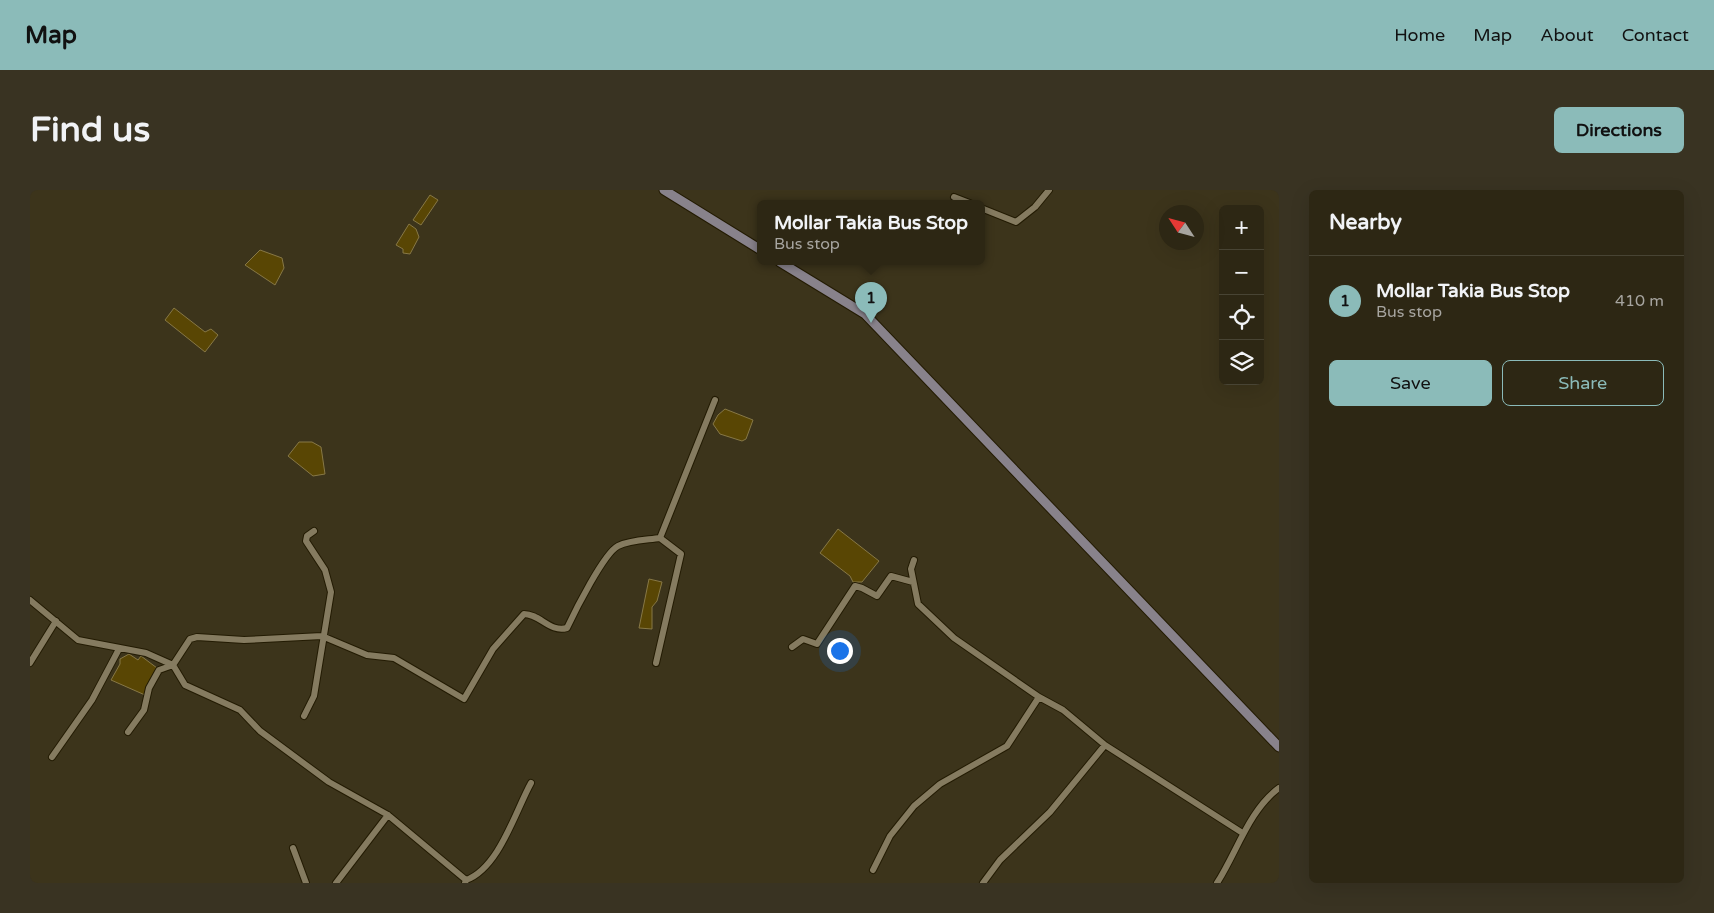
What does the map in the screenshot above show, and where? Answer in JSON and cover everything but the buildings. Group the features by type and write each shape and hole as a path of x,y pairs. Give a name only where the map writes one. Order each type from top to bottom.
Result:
{"main road":[{"path":"664,190 757,248"},
{"path":"785,265 864,314 1279,747"}],"street":[{"path":"985,210 1016,222 1035,207 1049,190"},
{"path":"954,197 962,200"},
{"path":"660,538 715,400"},
{"path":"304,716 314,696 322,636 331,592 325,570 306,541 307,536 314,530"},
{"path":"128,732 144,710 149,688 159,670 173,664 190,639 197,637 244,640 322,636 367,655 394,658 464,699 493,649 524,614 532,614 553,628 560,630 567,628 594,578 617,547 629,542 660,538 681,554 656,663"},
{"path":"914,560 911,569 918,604 954,638 1039,697 1063,710 1104,745 1241,832"},
{"path":"792,648 803,639 817,644 855,586 877,596 891,576 913,582"},
{"path":"30,600 78,640 146,654 173,664 184,685 240,710 260,731 329,782 388,815 466,881 477,876 495,854 531,783"},
{"path":"30,663 56,621"},
{"path":"52,757 92,700 118,649"},
{"path":"873,870 890,836 914,806 940,784 1007,746 1039,697"},
{"path":"983,883 1000,860 1050,812 1104,745"},
{"path":"1217,883 1252,819 1271,794 1279,788"},
{"path":"336,883 388,815"},
{"path":"293,848 306,883"}],"shaded area":[{"path":"430,195 438,200 421,225 413,220"},
{"path":"409,224 416,229 419,237 410,254 403,253 403,249 396,245"},
{"path":"260,250 282,258 284,268 275,285 245,265"},
{"path":"174,308 205,332 211,329 218,335 205,352 165,320"},
{"path":"725,409 753,420 746,439 742,441 720,434 713,424 718,415"},
{"path":"299,442 312,442 321,447 325,474 313,476 288,456"},
{"path":"838,529 879,561 862,582 853,582 850,576 820,553"},
{"path":"649,579 662,582 657,601 652,607 652,629 639,628"},
{"path":"129,654 138,660 141,656 157,668 145,695 111,680 120,664 120,659"}],"place":[{"name":"Mollar Takia Bus Stop","path":"871,323"}]}
